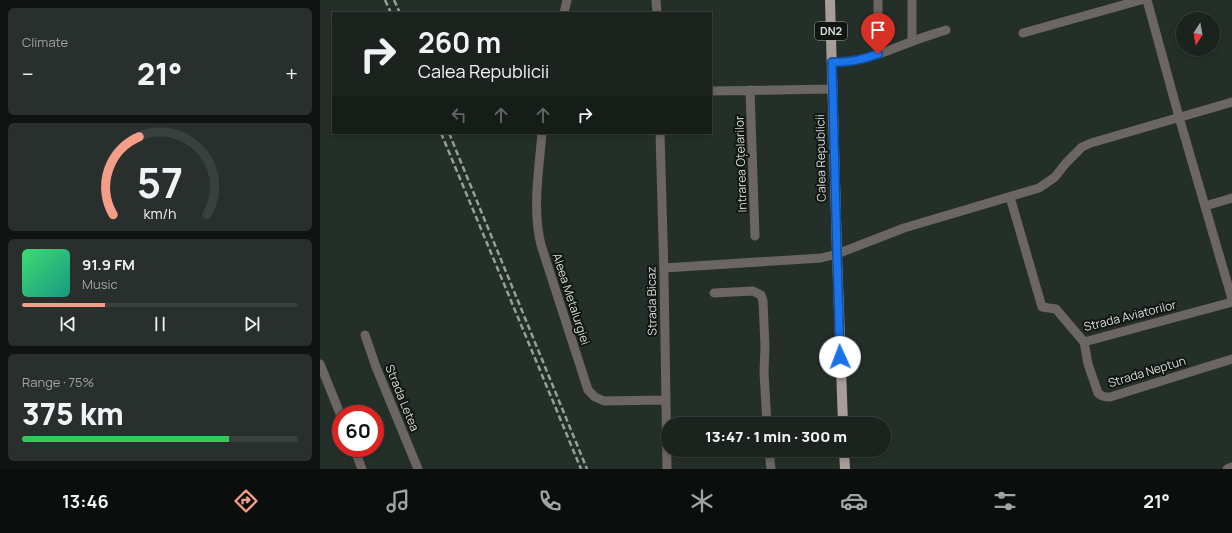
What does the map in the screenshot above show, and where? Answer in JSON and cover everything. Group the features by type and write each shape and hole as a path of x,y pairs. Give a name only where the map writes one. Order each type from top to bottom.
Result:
{"main road":[{"name":"Calea Republicii","path":"830,0 843,417"},
{"path":"844,457 845,469"}],"street":[{"path":"564,12 567,0"},
{"path":"656,0 657,12"},
{"path":"878,0 878,54"},
{"path":"912,0 912,41"},
{"path":"1024,33 1141,0"},
{"name":"Strada Aviatorilor","path":"1010,197 1042,307 1056,309 1084,342 1232,300 1178,117 1147,0"},
{"path":"832,62 863,60 912,41 946,30"},
{"path":"712,91 833,89"},
{"name":"Intrarea Oțelarilor","path":"750,90 755,236"},
{"path":"664,268 821,258 837,254 904,228 1039,188 1055,177 1082,147 1101,140 1232,102"},
{"name":"Aleea Metalurgiei","path":"542,134 537,206 537,230 588,390 595,397 604,401 665,400"},
{"name":"Strada Bicaz","path":"660,134 664,268 666,469"},
{"path":"1205,206 1232,198"},
{"path":"714,292 753,291 761,295 763,301 765,347 764,372 767,417"},
{"name":"Strada Letea","path":"365,335 376,367 417,469"},
{"name":"Strada Neptun","path":"1084,342 1088,364 1096,388 1098,393 1104,397 1110,397 1232,360"},
{"path":"320,364 337,405"},
{"path":"357,457 362,469"},
{"path":"770,457 771,469"},
{"path":"1227,469 1232,467"}],"railway":[{"path":"385,0 391,12"},
{"path":"394,0 400,12"},
{"path":"441,134 581,469"},
{"path":"449,134 587,469"}],"route":[{"path":"840,357 832,62 863,60 878,54"}]}
